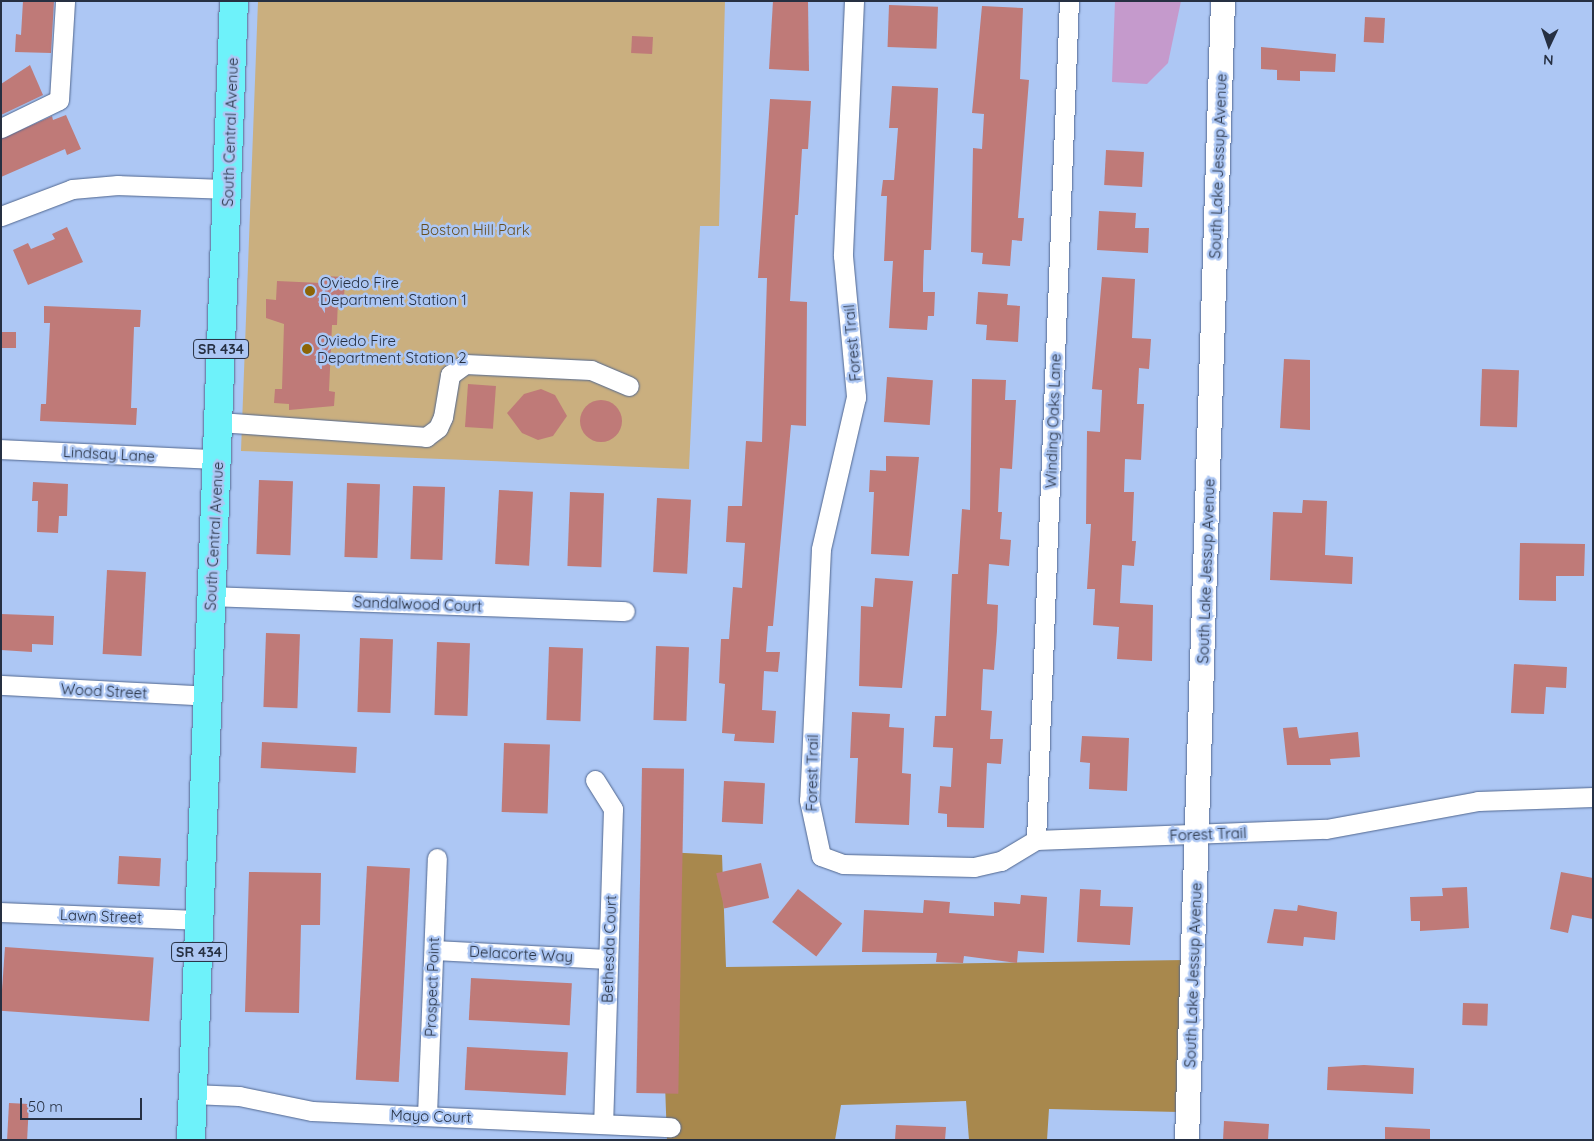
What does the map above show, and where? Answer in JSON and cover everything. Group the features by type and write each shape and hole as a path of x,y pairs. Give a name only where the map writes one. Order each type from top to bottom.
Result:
{"main road":[{"name":"South Central Avenue","path":"193,1083 234,1"},
{"name":"SR 434","path":"191,1140 193,1083"}],"street":[{"path":"1,128 59,100 64,1"},
{"name":"Forest Trail","path":"854,1 843,256 856,397 820,550 809,800 815,844 821,856 843,864 928,869 1001,861 1036,840 1326,829 1478,801 1593,797"},
{"name":"Winding Oaks Lane","path":"1036,840 1069,1"},
{"name":"South Lake Jessup Avenue","path":"1187,1140 1223,1"},
{"path":"1,216 72,189 118,185 228,189"},
{"path":"219,422 426,438 438,428 443,417 450,374 465,364 591,370 629,386"},
{"name":"Lindsay Lane","path":"1,449 217,459"},
{"name":"Sandalwood Court","path":"211,596 625,611"},
{"name":"Wood Street","path":"1,685 208,696"},
{"name":"Bethesda Court","path":"595,780 613,809 603,1124"},
{"name":"Prospect Point","path":"427,1115 437,858"},
{"name":"Lawn Street","path":"1,912 200,920"},
{"name":"Delacorte Way","path":"434,950 608,959"},
{"name":"Mayo Court","path":"193,1083 239,1096 312,1111 672,1126"}],"green space":[{"name":"Boston Hill Park","path":"258,1 725,1 719,226 700,226 689,469 241,451"}],"shaded area":[{"path":"1115,1 1181,1 1168,63 1147,84 1112,82"},
{"path":"666,852 722,855 726,967 1185,960 1179,1112 1049,1109 1047,1140 969,1140 966,1101 841,1105 835,1140 667,1140 659,915"}],"building":[{"path":"23,1 54,1 51,53 15,52 16,34 21,35"},
{"path":"773,1 808,1 809,71 769,69"},
{"path":"889,5 938,7 937,49 888,47"},
{"path":"982,6 1023,8 1020,79 1029,80 1018,218 1024,218 1022,241 1012,240 1010,266 982,264 983,253 971,252 973,148 982,149 984,114 972,113"},
{"path":"1365,17 1385,18 1384,43 1364,42"},
{"path":"632,36 653,37 652,54 631,53"},
{"path":"1261,47 1336,54 1335,72 1300,71 1300,81 1277,80 1277,70 1261,69"},
{"path":"30,65 43,95 1,115 1,84"},
{"path":"892,86 938,88 931,250 924,250 923,292 935,292 934,316 928,316 927,330 889,328 893,261 884,261 887,196 881,196 883,180 894,180 898,128 889,128"},
{"path":"770,99 811,101 808,149 802,149 798,215 795,215 790,301 807,302 806,426 791,425 773,626 768,626 766,652 780,652 778,672 764,671 762,710 776,711 774,743 734,741 735,734 722,733 725,684 719,683 721,639 729,639 733,587 742,588 745,543 726,542 728,506 742,506 746,441 762,442 767,278 758,278"},
{"path":"66,115 81,149 67,155 65,149 1,177 1,139 52,116 53,120"},
{"path":"1106,150 1144,152 1142,187 1104,185"},
{"path":"1099,211 1136,213 1135,228 1149,228 1148,253 1097,250"},
{"path":"67,227 83,262 28,285 13,250 28,243 31,249 55,239 52,234"},
{"path":"322,276 345,277 344,299 338,299 337,325 332,325 329,391 335,392 334,406 289,410 289,404 274,403 275,389 282,389 284,324 266,318 266,299 276,300 277,281 321,283"},
{"path":"1102,277 1135,279 1132,338 1151,339 1149,369 1139,368 1137,404 1144,404 1141,460 1125,459 1124,492 1134,492 1132,541 1136,541 1134,566 1122,565 1120,603 1153,605 1152,661 1117,659 1119,627 1093,625 1095,589 1087,589 1091,524 1086,524 1087,431 1100,432 1102,390 1092,389"},
{"path":"978,292 1008,294 1007,305 1020,306 1018,342 986,340 987,325 976,324"},
{"path":"44,306 141,310 140,327 134,327 131,408 137,408 136,425 40,421 41,404 46,404 50,323 44,323"},
{"path":"1,332 16,332 16,348 1,348"},
{"path":"1284,359 1310,360 1310,430 1280,428"},
{"path":"1482,369 1519,370 1517,427 1480,426"},
{"path":"887,377 933,380 930,425 884,422"},
{"path":"972,379 1006,380 1005,400 1016,400 1012,469 1000,468 998,512 1002,512 1000,539 1011,540 1009,566 989,564 987,604 998,605 997,631 994,670 983,669 981,710 992,711 990,739 1003,739 1001,764 987,763 984,828 947,827 947,814 938,813 940,786 951,787 953,748 933,747 935,716 946,716 952,574 958,574 962,509 970,510"},
{"path":"468,384 496,386 493,429 465,427"},
{"path":"541,389 555,395 567,416 553,436 538,440 522,433 507,413 524,394"},
{"path":"605,400 613,403 619,409 622,421 619,433 613,439 597,442 589,439 583,433 580,417 583,409 589,403"},
{"path":"886,456 919,457 909,556 871,554 874,492 869,492 870,470 886,471"},
{"path":"259,480 293,481 290,555 256,554"},
{"path":"33,482 68,484 67,516 59,516 58,533 37,532 38,501 32,501"},
{"path":"347,483 380,484 377,558 344,557"},
{"path":"413,486 445,487 442,560 410,559"},
{"path":"499,490 533,492 529,566 495,564"},
{"path":"570,492 604,493 601,567 567,566"},
{"path":"657,498 691,500 687,574 653,572"},
{"path":"1303,500 1327,501 1325,555 1353,557 1352,584 1270,580 1273,512 1302,513"},
{"path":"1520,543 1585,544 1584,576 1556,576 1556,601 1519,600"},
{"path":"107,570 146,572 142,656 103,654"},
{"path":"875,578 913,581 902,688 859,686 861,606 873,607"},
{"path":"1,614 54,616 53,645 32,644 32,652 1,650"},
{"path":"266,633 300,634 297,708 263,707"},
{"path":"360,638 393,639 390,713 357,712"},
{"path":"437,642 470,643 467,716 434,715"},
{"path":"656,646 689,647 686,721 653,720"},
{"path":"549,647 583,648 580,721 546,720"},
{"path":"1514,664 1567,667 1566,688 1546,687 1544,714 1511,713"},
{"path":"852,712 890,714 889,727 904,728 902,773 911,774 909,825 855,823 858,758 850,758"},
{"path":"1297,727 1299,738 1358,732 1360,757 1330,759 1331,765 1287,765 1283,728"},
{"path":"1082,736 1129,738 1127,791 1089,789 1090,763 1080,762"},
{"path":"262,742 357,747 356,773 261,768"},
{"path":"504,743 550,745 548,814 502,812"},
{"path":"642,768 684,769 678,1094 636,1093"},
{"path":"724,781 765,783 763,824 722,822"},
{"path":"119,856 161,858 159,886 118,884"},
{"path":"761,863 769,898 724,908 716,873"},
{"path":"367,866 410,868 399,1082 356,1080"},
{"path":"249,872 321,873 320,925 301,925 299,1013 245,1012"},
{"path":"1561,872 1593,878 1593,919 1572,915 1568,933 1550,929"},
{"path":"1467,887 1469,928 1420,931 1420,921 1411,921 1410,897 1443,896 1442,888"},
{"path":"798,889 842,923 816,957 772,922"},
{"path":"1080,889 1101,890 1100,906 1133,907 1130,945 1077,942"},
{"path":"1021,895 1047,897 1044,953 1018,951 1017,963 964,956 963,963 936,962 937,953 862,952 864,910 923,913 924,900 950,902 949,913 994,916 994,902 1020,904"},
{"path":"1298,905 1337,912 1335,940 1304,937 1303,946 1267,943 1274,909 1297,911"},
{"path":"5,947 154,957 149,1021 1,1011"},
{"path":"471,978 572,983 570,1025 469,1020"},
{"path":"1463,1003 1488,1004 1487,1026 1462,1025"},
{"path":"467,1047 568,1052 566,1095 465,1090"},
{"path":"1364,1065 1414,1068 1413,1094 1327,1090 1328,1067"},
{"path":"9,1103 29,1104 27,1140 7,1140"},
{"path":"1224,1121 1269,1124 1268,1140 1223,1140"},
{"path":"896,1125 946,1127 945,1140 895,1140"},
{"path":"1385,1127 1430,1129 1430,1140 1385,1140"}],"place":[{"name":"Oviedo Fire Department Station 1","path":"310,291"},
{"name":"Oviedo Fire Department Station 2","path":"307,349"}]}
